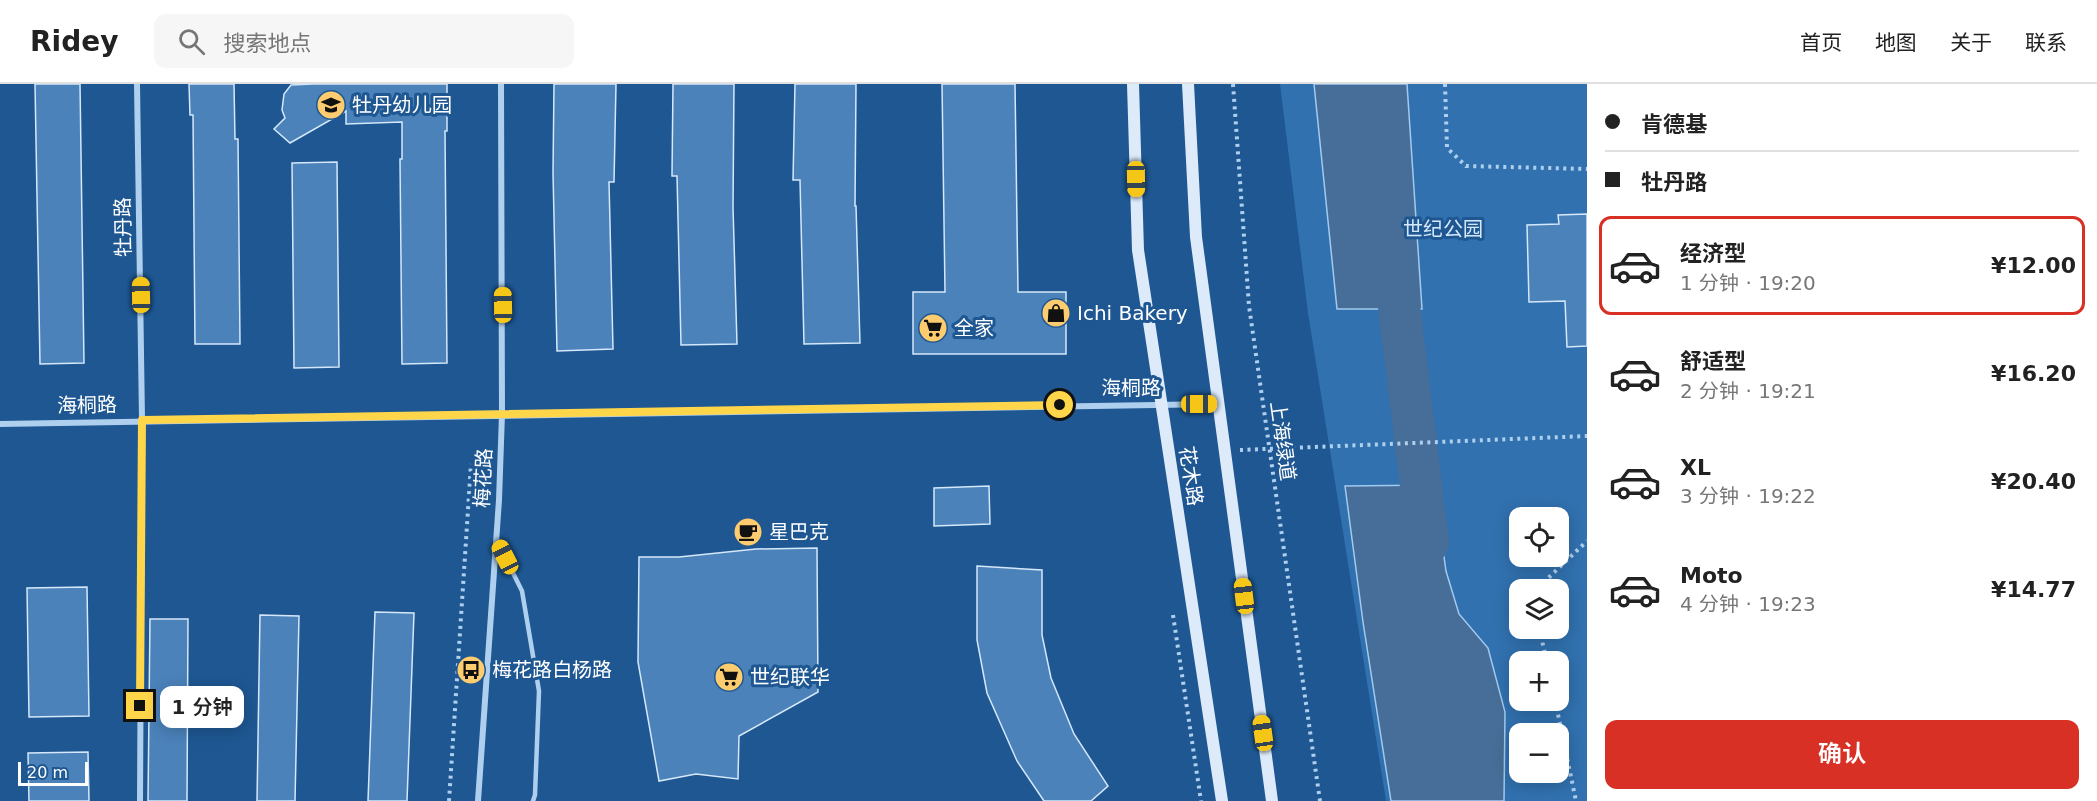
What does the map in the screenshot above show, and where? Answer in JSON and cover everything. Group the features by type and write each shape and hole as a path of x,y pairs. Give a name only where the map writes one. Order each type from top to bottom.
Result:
{"main road":[{"name":"花木路","path":"1134,84 1138,250 1221,801"},
{"name":"花木路","path":"1188,84 1196,237 1272,801"}],"street":[{"name":"牡丹路","path":"137,84 142,420 140,801"},
{"name":"梅花路","path":"478,801 496,540 502,414 501,84"},
{"name":"海桐路","path":"0,424 1218,404"}],"lane":[{"path":"496,540 522,591 539,691 533,801"}],"path":[{"name":"上海绿道","path":"1233,84 1249,306 1320,801"},
{"path":"1445,84 1448,148 1466,166 1587,169"},
{"path":"1240,450 1269,447 1587,436"},
{"path":"449,801 471,464"},
{"path":"1547,579 1587,541"},
{"path":"1557,711 1576,801"}],"green space":[{"name":"世纪公园","path":"1280,84 1587,84 1587,801 1386,801 1308,313"}],"shaded area":[{"path":"1314,84 1407,84 1422,309 1337,309"},
{"path":"1434,485 1446,571 1459,614 1488,648 1505,712 1504,801 1391,801 1363,622 1345,486"}],"building":[{"path":"35,84 80,84 84,363 40,364"},
{"path":"189,84 234,84 235,139 238,139 240,344 195,344 193,115 190,115"},
{"path":"447,84 447,131 445,131 447,363 402,364 400,159 402,159 402,122 346,124 346,111 290,143 274,129 285,118 282,110 284,94 291,85"},
{"path":"554,84 616,84 614,182 609,182 613,349 557,351 553,173"},
{"path":"673,84 734,84 733,207 737,344 681,345 677,176 672,176"},
{"path":"795,84 856,84 855,206 860,343 804,344 800,180 793,180"},
{"path":"942,84 1015,84 1018,292 1066,292 1066,354 913,354 913,292 945,292"},
{"path":"337,162 339,367 294,368 292,163"},
{"path":"1587,214 1587,346 1567,347 1565,301 1529,302 1527,225 1559,224 1558,215"},
{"path":"989,486 990,524 934,526 934,488"},
{"name":"世纪联华","path":"817,548 818,692 739,736 738,779 696,774 659,781 638,662 639,557 679,557 756,549"},
{"path":"977,566 1042,570 1042,635 1051,678 1074,734 1108,786 1091,801 1044,801 1017,761 987,693 977,640"},
{"path":"87,587 89,716 29,717 27,588"},
{"path":"375,612 414,613 407,801 368,801"},
{"path":"260,615 299,616 295,801 257,801"},
{"path":"150,619 188,619 187,801 148,801"},
{"path":"88,752 89,801 29,801 28,753"}],"waterway":[{"path":"1396,250 1397,290 1428,543"}],"place":[{"name":"牡丹幼儿园","path":"331,105"},
{"name":"Ichi Bakery","path":"1056,313"},
{"name":"全家","path":"933,328"},
{"name":"星巴克","path":"748,532"},
{"name":"梅花路白杨路","path":"471,670"},
{"name":"世纪联华","path":"729,677"}],"route":[{"path":"140,706 142,420 1060,405"}]}
